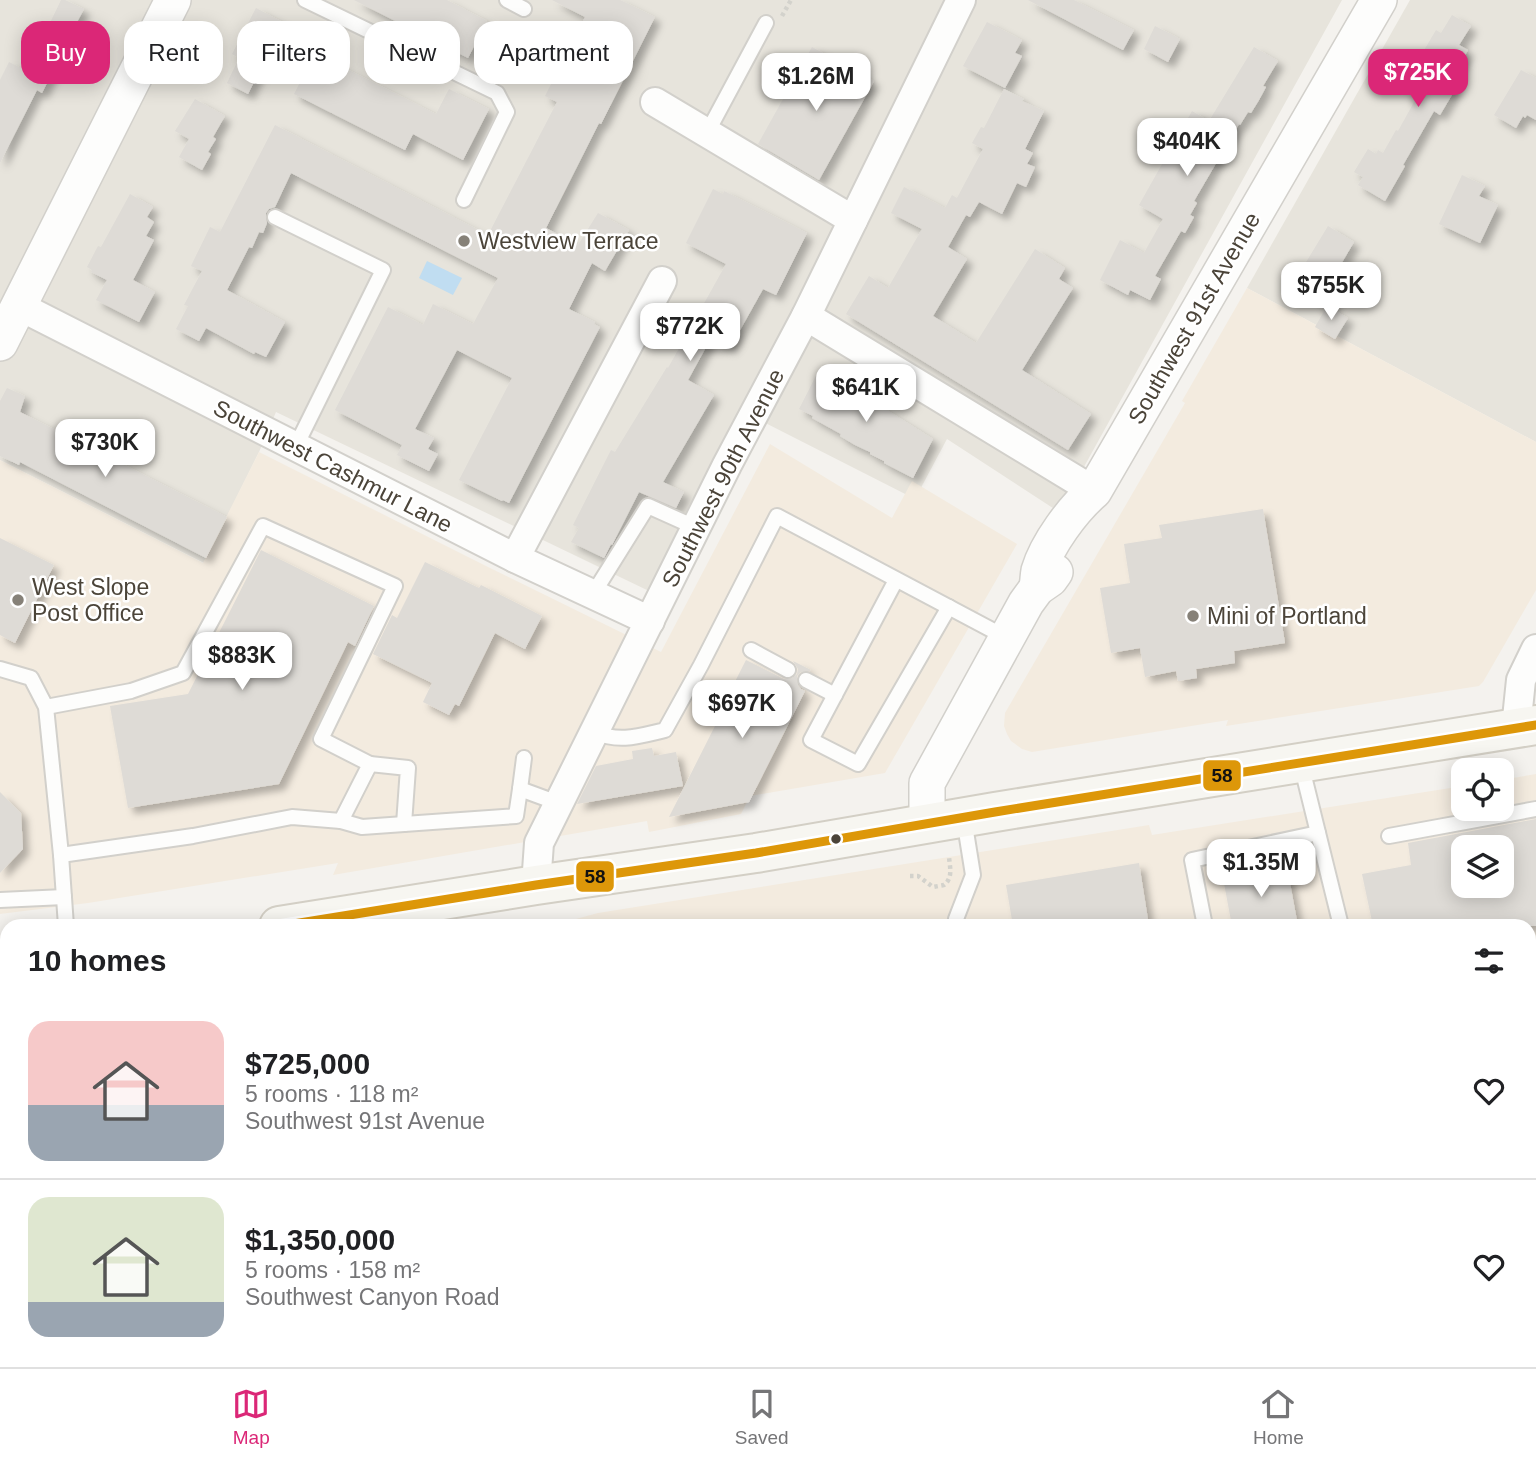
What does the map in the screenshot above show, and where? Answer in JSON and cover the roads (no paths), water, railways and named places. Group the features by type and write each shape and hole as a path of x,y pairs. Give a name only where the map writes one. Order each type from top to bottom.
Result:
{"main road":[{"path":"323,919 755,853 1526,727"}],"street":[{"path":"0,343 173,0"},
{"name":"Southwest 90th Avenue","path":"536,885 539,843 558,803 806,316 961,0"},
{"name":"Southwest 91st Avenue","path":"945,821 927,783 1026,603 1065,559 1090,510 1094,491 1379,0"},
{"path":"655,102 853,220"},
{"path":"515,558 662,281"},
{"name":"Southwest Cashmur Lane","path":"19,306 515,558 650,621"},
{"path":"806,316 1094,491"},
{"path":"1526,727 1521,680 1536,649"}],"lane":[{"path":"305,0 497,93 506,113 464,200"},
{"path":"507,0 524,9"},
{"path":"707,133 766,23"},
{"path":"275,216 383,270 296,446"},
{"path":"593,594 648,506 696,528"},
{"path":"594,732 607,737 628,738 665,730 778,516 1007,638"},
{"path":"46,707 131,691 183,673 263,526 395,586 321,740 370,764 408,768 404,824"},
{"path":"896,580 811,740 858,764 949,607"},
{"path":"751,650 788,670"},
{"path":"0,669 32,678 46,707 66,919"},
{"path":"806,680 835,695"},
{"path":"61,855 193,836 292,817 341,821 362,827 516,816 524,758"},
{"path":"1301,763 1339,919"},
{"path":"341,821 370,764"},
{"path":"520,789 558,803"},
{"path":"1389,836 1536,809"},
{"path":"945,821 973,875 956,919"},
{"path":"1204,919 1192,860 1318,833"},
{"path":"0,900 64,897"}],"water":[{"path":"427,261 462,278 453,295 419,278"}],"place":[{"name":"Westview Terrace","path":"464,241"},
{"name":"West Slope Post Office","path":"18,600"},
{"name":"Mini of Portland","path":"1193,616"}]}
